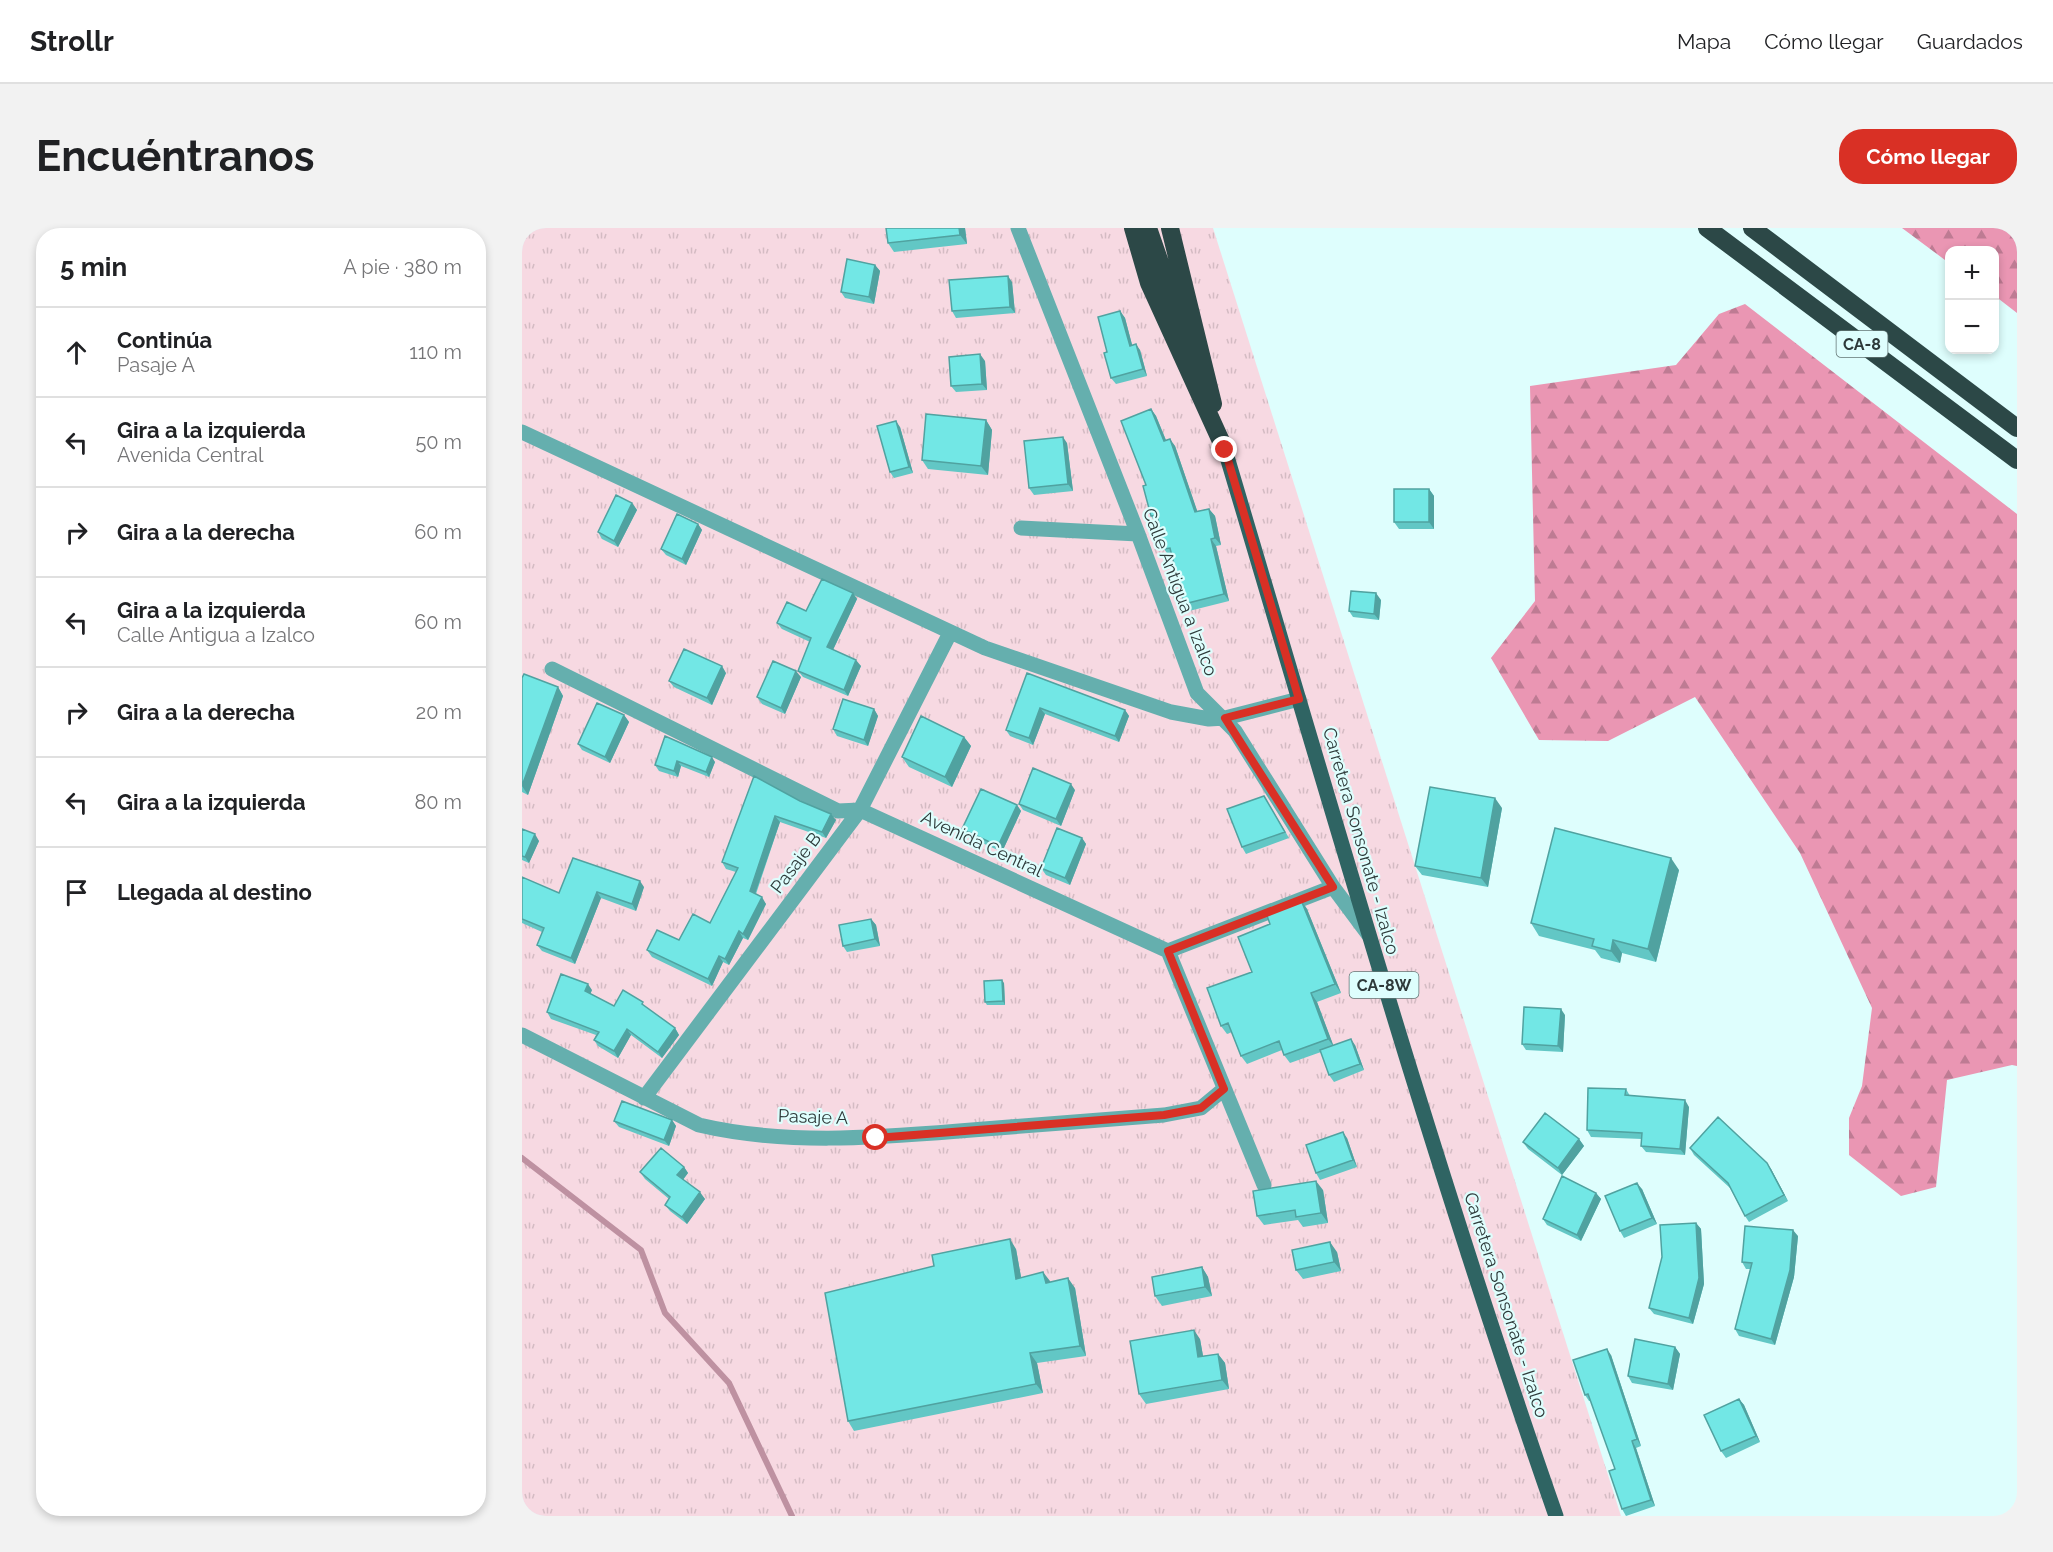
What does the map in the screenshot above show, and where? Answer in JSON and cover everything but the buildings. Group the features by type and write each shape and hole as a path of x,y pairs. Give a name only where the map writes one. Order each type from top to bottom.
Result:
{"highway":[{"path":"1133,228 1149,282 1225,450"},
{"path":"1148,228 1225,450"},
{"path":"1170,228 1225,450"},
{"name":"CA-8","path":"1707,228 2017,460"},
{"name":"CA-8","path":"1752,228 2017,428"}],"main road":[{"name":"Carretera Sonsonate - Izalco","path":"1225,450 1368,935 1452,1204 1556,1516"}],"street":[{"name":"Calle Antigua a Izalco","path":"1018,228 1138,534 1197,693 1207,705 1225,718 1333,887 1368,935"},
{"path":"522,432 950,633 985,648 1171,712 1209,719 1225,718 1299,699"},
{"path":"1021,528 1138,534"},
{"name":"Pasaje B","path":"644,1098 860,810 950,633"},
{"name":"Avenida Central","path":"552,669 838,812 860,810 1168,951"},
{"path":"1264,1185 1168,951 1333,887"},
{"name":"Pasaje A","path":"522,1035 699,1125 722,1131 832,1138 876,1138 1164,1115 1201,1108 1224,1089"}],"green space":[{"path":"522,228 1213,228 1621,1516 522,1516"},
{"path":"1902,228 2017,228 2017,313 1999,299 1999,246 1945,246 1945,260"},
{"path":"1745,304 2017,514 2017,1066 2012,1065 1947,1080 1936,1187 1901,1196 1849,1155 1849,1118 1862,1086 1872,1008 1800,853 1695,697 1608,741 1539,740 1491,658 1535,601 1530,386 1676,365 1719,314"}],"waterway":[{"path":"522,1158 641,1250 665,1313 729,1383 792,1516"}],"route":[{"path":"876,1138 1164,1115 1201,1108 1224,1089 1168,951 1333,887 1225,718 1299,699 1225,450"}]}
